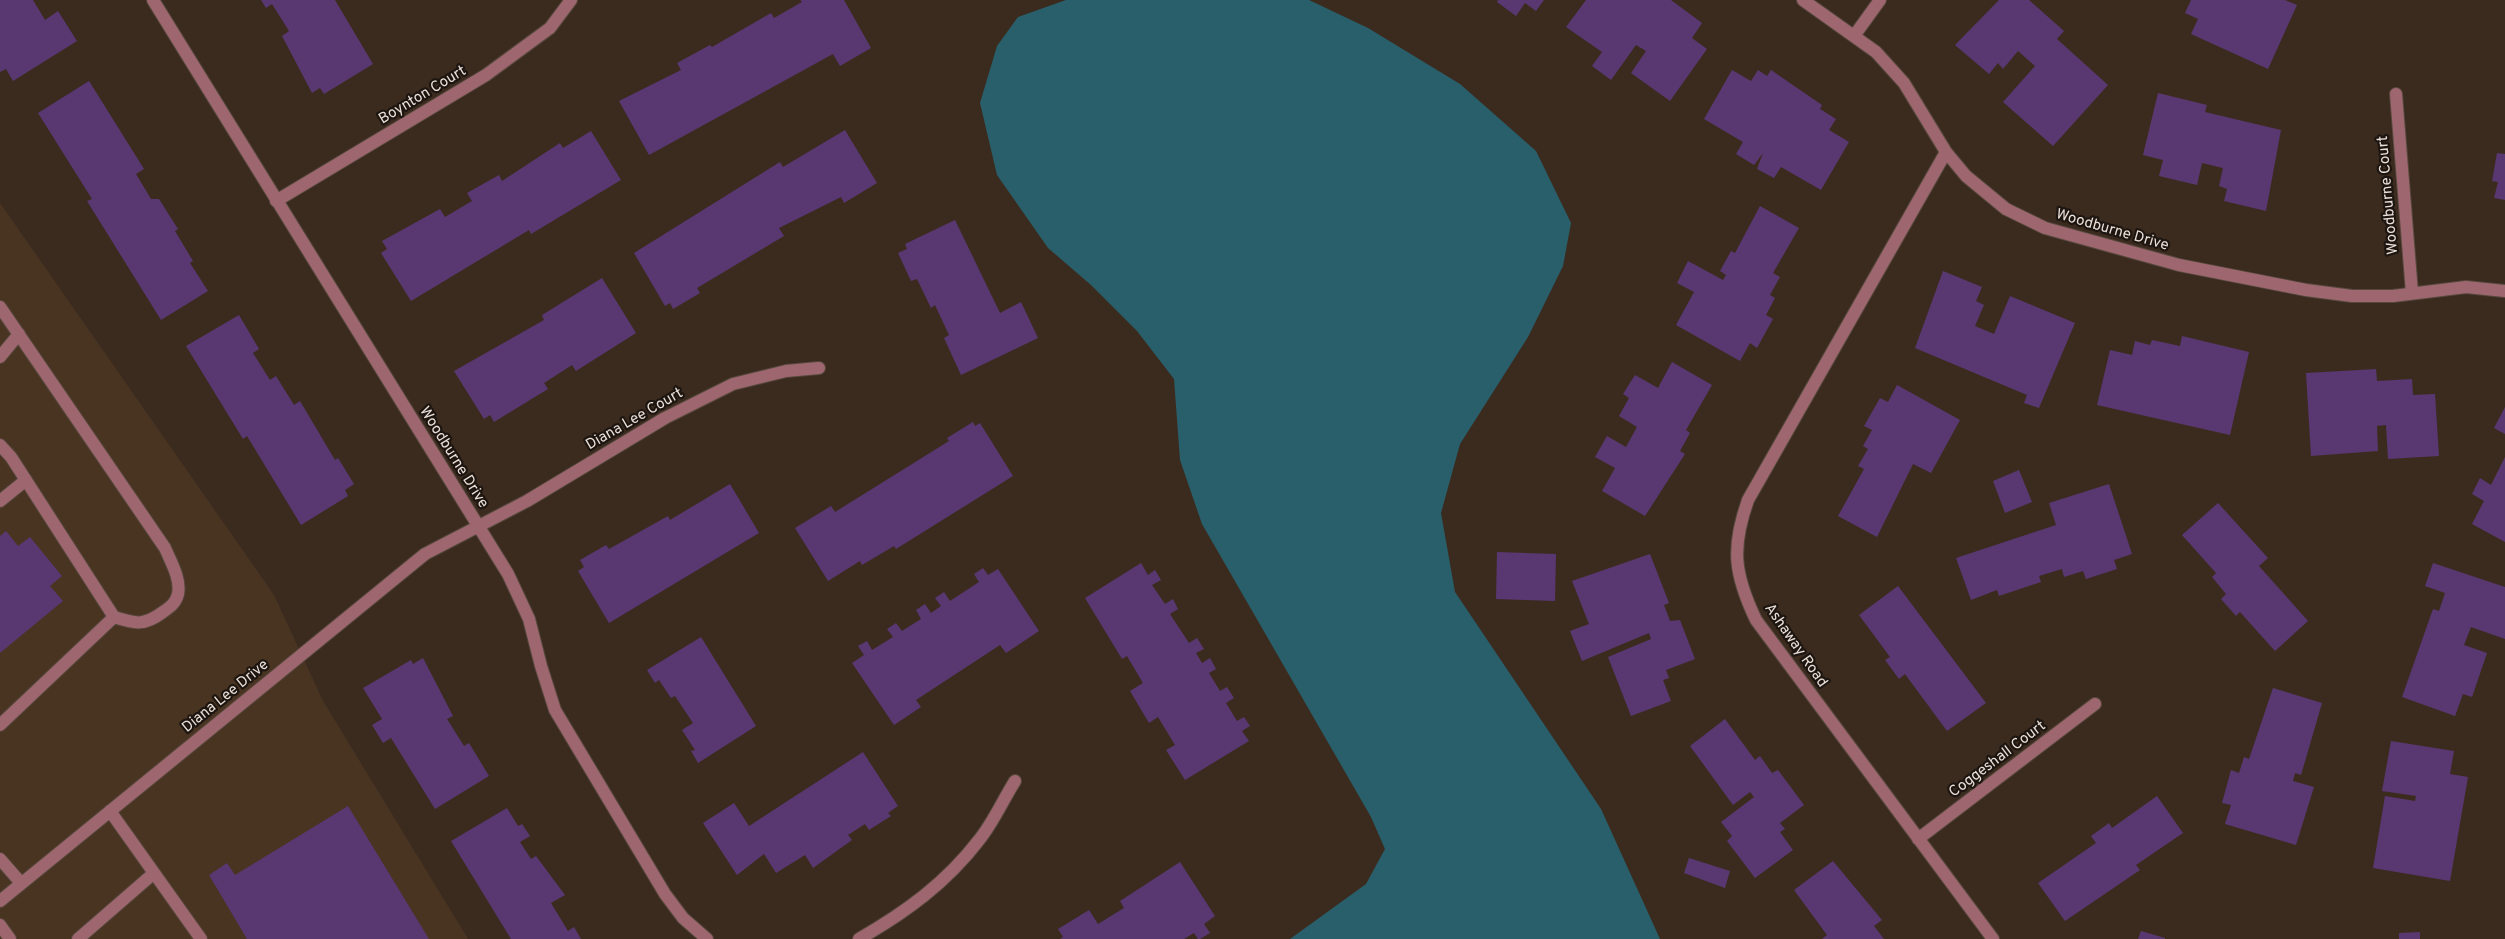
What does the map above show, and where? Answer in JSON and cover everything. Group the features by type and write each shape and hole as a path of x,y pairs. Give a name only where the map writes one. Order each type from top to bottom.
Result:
{"street":[{"name":"Woodburne Drive","path":"153,0 508,574 529,619 555,710 665,894 683,918 707,939"},
{"name":"Boynton Court","path":"276,201 486,75 550,28 571,0"},
{"name":"Woodburne Drive","path":"1803,0 1875,52 1904,83 1946,152 1966,176 2006,209 2045,228 2179,265 2306,290 2352,296 2466,287 2505,291"},
{"path":"1854,36 1880,0"},
{"name":"Woodburne Court","path":"2396,94 2412,293"},
{"name":"Ashaway Road","path":"1946,152 1748,500 1739,525 1736,557 1742,590 1756,620 1993,939"},
{"path":"0,307 165,548 176,573 178,593 173,604 150,621 132,623 114,617 26,480 0,445"},
{"path":"0,357 19,334"},
{"name":"Diana Lee Court","path":"476,525 527,501 665,418 733,384 786,372 819,368"},
{"path":"0,501 26,480"},
{"name":"Diana Lee Drive","path":"0,901 425,554 476,525"},
{"path":"0,725 114,617"},
{"name":"Coggeshall Court","path":"1918,839 2095,704"},
{"path":"859,939 901,915 944,880 980,839 1015,781"},
{"path":"110,811 201,939"},
{"path":"0,859 21,883"},
{"path":"78,939 154,873"},
{"path":"0,925 10,939"}],"shaded area":[{"path":"0,203 274,595 323,701 468,939 0,939"}],"water":[{"path":"1066,0 1309,0 1368,28 1460,84 1536,151 1571,223 1563,266 1528,337 1460,444 1441,513 1455,592 1601,809 1660,939 1290,939 1366,884 1385,849 1371,817 1202,524 1180,460 1174,379 1137,331 1091,285 1048,248 997,175 980,103 997,46 1018,17"}],"building":[{"path":"0,0 33,0 45,20 58,11 77,41 13,81 6,69 0,72"},
{"path":"261,0 335,0 373,64 324,94 320,88 312,93 282,36 289,31 272,4 266,8"},
{"path":"800,0 844,0 871,48 840,66 833,54 649,155 619,101 681,70 677,63 710,45 712,47 771,13 774,18 802,2"},
{"path":"1498,0 1544,0 1536,11 1525,3 1516,16 1497,2"},
{"path":"1586,0 1671,0 1702,23 1692,38 1707,49 1670,101 1631,73 1646,51 1636,45 1611,80 1592,66 1602,52 1566,27"},
{"path":"1999,0 2029,0 2064,31 2057,39 2108,85 2053,146 2003,102 2035,66 2018,51 2003,69 1998,63 1989,74 1955,45"},
{"path":"2191,0 2285,0 2297,5 2268,69 2191,34 2198,19 2185,13"},
{"path":"1732,70 1751,81 1758,70 1767,76 1771,70 1822,105 1820,109 1836,119 1829,130 1849,142 1821,190 1781,167 1774,178 1757,169 1763,153 1754,165 1736,154 1743,142 1704,119"},
{"path":"89,81 144,169 136,174 151,199 159,199 178,229 175,231 193,261 190,263 208,291 161,320 87,201 92,199 38,113"},
{"path":"2158,93 2207,105 2205,112 2281,130 2266,211 2224,201 2227,189 2219,186 2223,168 2202,163 2197,185 2159,176 2163,160 2143,155"},
{"path":"845,130 877,183 844,203 841,197 779,228 784,236 697,288 700,293 673,309 670,303 665,306 634,253 780,162 783,167"},
{"path":"591,131 621,180 531,234 529,230 411,301 381,253 387,249 382,241 440,209 445,217 472,201 467,193 499,175 502,181 560,143 563,148"},
{"path":"2497,153 2505,154 2505,200 2494,198 2498,182 2492,181"},
{"path":"1760,206 1799,228 1773,273 1780,277 1770,295 1775,298 1766,315 1773,319 1757,348 1750,343 1740,361 1676,325 1694,292 1677,283 1688,261 1723,280 1726,275 1720,271 1731,251 1735,253"},
{"path":"955,220 1000,313 1021,302 1038,338 961,375 944,338 949,335 935,305 931,308 917,279 911,281 898,253 907,249 905,244"},
{"path":"1943,271 1982,287 1976,301 1984,305 1975,326 1994,334 2010,296 2075,323 2039,408 2024,403 2027,395 1915,348"},
{"path":"602,278 636,333 576,371 572,365 544,383 548,389 494,422 490,415 484,419 454,371 544,320 542,315"},
{"path":"239,315 259,349 253,353 270,380 276,376 294,405 300,401 335,460 338,458 354,484 345,490 348,496 301,525 247,436 243,439 186,346"},
{"path":"2182,336 2249,352 2230,435 2097,405 2110,350 2132,355 2135,341 2150,345 2152,340 2180,346"},
{"path":"1672,362 1712,385 1686,430 1690,433 1680,451 1685,454 1645,516 1602,491 1615,468 1595,457 1607,436 1626,447 1637,427 1619,416 1629,398 1623,394 1635,375 1658,388"},
{"path":"2376,369 2377,381 2412,379 2413,395 2435,394 2439,456 2388,459 2386,425 2377,426 2378,451 2311,456 2306,373"},
{"path":"1897,385 1960,420 1931,473 1913,464 1877,537 1838,516 1864,469 1858,466 1868,449 1863,446 1872,430 1864,426 1880,398 1888,402"},
{"path":"2505,407 2505,434 2494,428"},
{"path":"973,422 975,426 980,423 1013,476 896,549 894,546 862,565 860,561 828,581 795,528 831,506 835,512 949,441 947,438"},
{"path":"2505,457 2505,542 2472,524 2484,501 2472,494 2480,478 2491,485"},
{"path":"2019,470 2032,502 2005,513 1993,481"},
{"path":"730,484 759,533 609,623 578,571 584,567 580,560 606,545 609,549 668,516 670,520"},
{"path":"2109,484 2132,554 2114,560 2117,569 2086,579 2083,571 2064,577 2062,569 2039,576 2041,582 1999,596 1997,590 1971,600 1956,558 2056,525 2049,503"},
{"path":"2218,503 2268,558 2259,566 2308,621 2275,651 2240,612 2236,616 2221,599 2226,594 2212,577 2216,573 2182,535"},
{"path":"6,531 18,546 30,537 62,576 50,586 63,601 0,653 0,536"},
{"path":"1497,552 1556,554 1555,601 1496,599"},
{"path":"1650,554 1669,603 1664,605 1670,621 1680,620 1695,659 1666,670 1669,678 1663,680 1671,701 1631,716 1608,657 1651,639 1649,633 1582,661 1570,631 1589,624 1572,581"},
{"path":"1141,563 1148,575 1155,570 1161,580 1152,585 1165,604 1173,599 1178,609 1170,614 1189,643 1197,638 1204,649 1196,653 1202,663 1210,658 1216,669 1209,673 1220,691 1227,687 1234,698 1226,703 1237,721 1244,717 1250,726 1242,731 1249,741 1185,780 1166,750 1175,745 1158,717 1149,723 1130,691 1143,683 1127,656 1122,659 1085,598"},
{"path":"2433,563 2505,587 2505,639 2471,627 2464,645 2487,653 2472,697 2463,694 2455,716 2402,697 2433,609 2439,611 2445,593 2425,586"},
{"path":"983,568 988,575 998,569 1039,631 1006,653 1000,645 916,700 921,707 894,725 852,663 864,655 858,646 867,641 872,650 893,637 887,629 896,623 902,631 921,619 916,610 925,604 931,613 941,606 935,598 944,592 950,601 979,582 974,574"},
{"path":"1898,586 1986,703 1947,731 1905,674 1899,679 1885,660 1890,657 1859,615"},
{"path":"701,637 756,726 698,763 691,751 695,750 682,730 693,723 675,696 671,698 659,680 655,683 647,670"},
{"path":"423,658 453,716 447,719 464,746 469,743 489,776 435,809 391,738 383,743 372,725 382,719 363,688 411,660 413,664"},
{"path":"2273,688 2322,703 2301,775 2295,773 2293,781 2314,787 2296,845 2225,824 2231,805 2222,803 2231,770 2239,773 2244,757 2249,759"},
{"path":"1725,719 1755,760 1760,756 1772,773 1778,770 1804,805 1780,823 1785,829 1780,832 1793,850 1755,878 1727,841 1732,836 1721,822 1754,797 1750,792 1733,805 1690,746"},
{"path":"2391,741 2454,751 2450,774 2468,777 2450,881 2373,868 2385,796 2415,801 2416,796 2382,791"},
{"path":"863,752 898,806 888,813 891,816 869,830 865,824 848,835 852,840 813,868 805,855 776,873 764,854 737,875 703,823 734,803 749,826"},
{"path":"2157,796 2183,833 2136,865 2140,870 2065,921 2038,883 2096,843 2091,836 2109,823 2112,828"},
{"path":"348,806 429,939 247,939 209,875 227,863 235,875"},
{"path":"507,808 518,826 522,824 530,836 520,842 531,859 536,856 565,895 551,903 568,931 574,927 581,939 511,939 451,841"},
{"path":"1689,858 1730,871 1725,888 1684,873"},
{"path":"1833,861 1882,920 1874,926 1884,939 1822,939 1827,935 1794,890"},
{"path":"1180,862 1215,916 1204,924 1210,933 1200,939 1194,933 1184,939 1060,939 1063,937 1058,929 1089,910 1098,924 1124,908 1120,901"},
{"path":"2141,931 2165,938 2165,939 2138,939"},
{"path":"2420,932 2420,939 2399,939 2399,933"}]}
